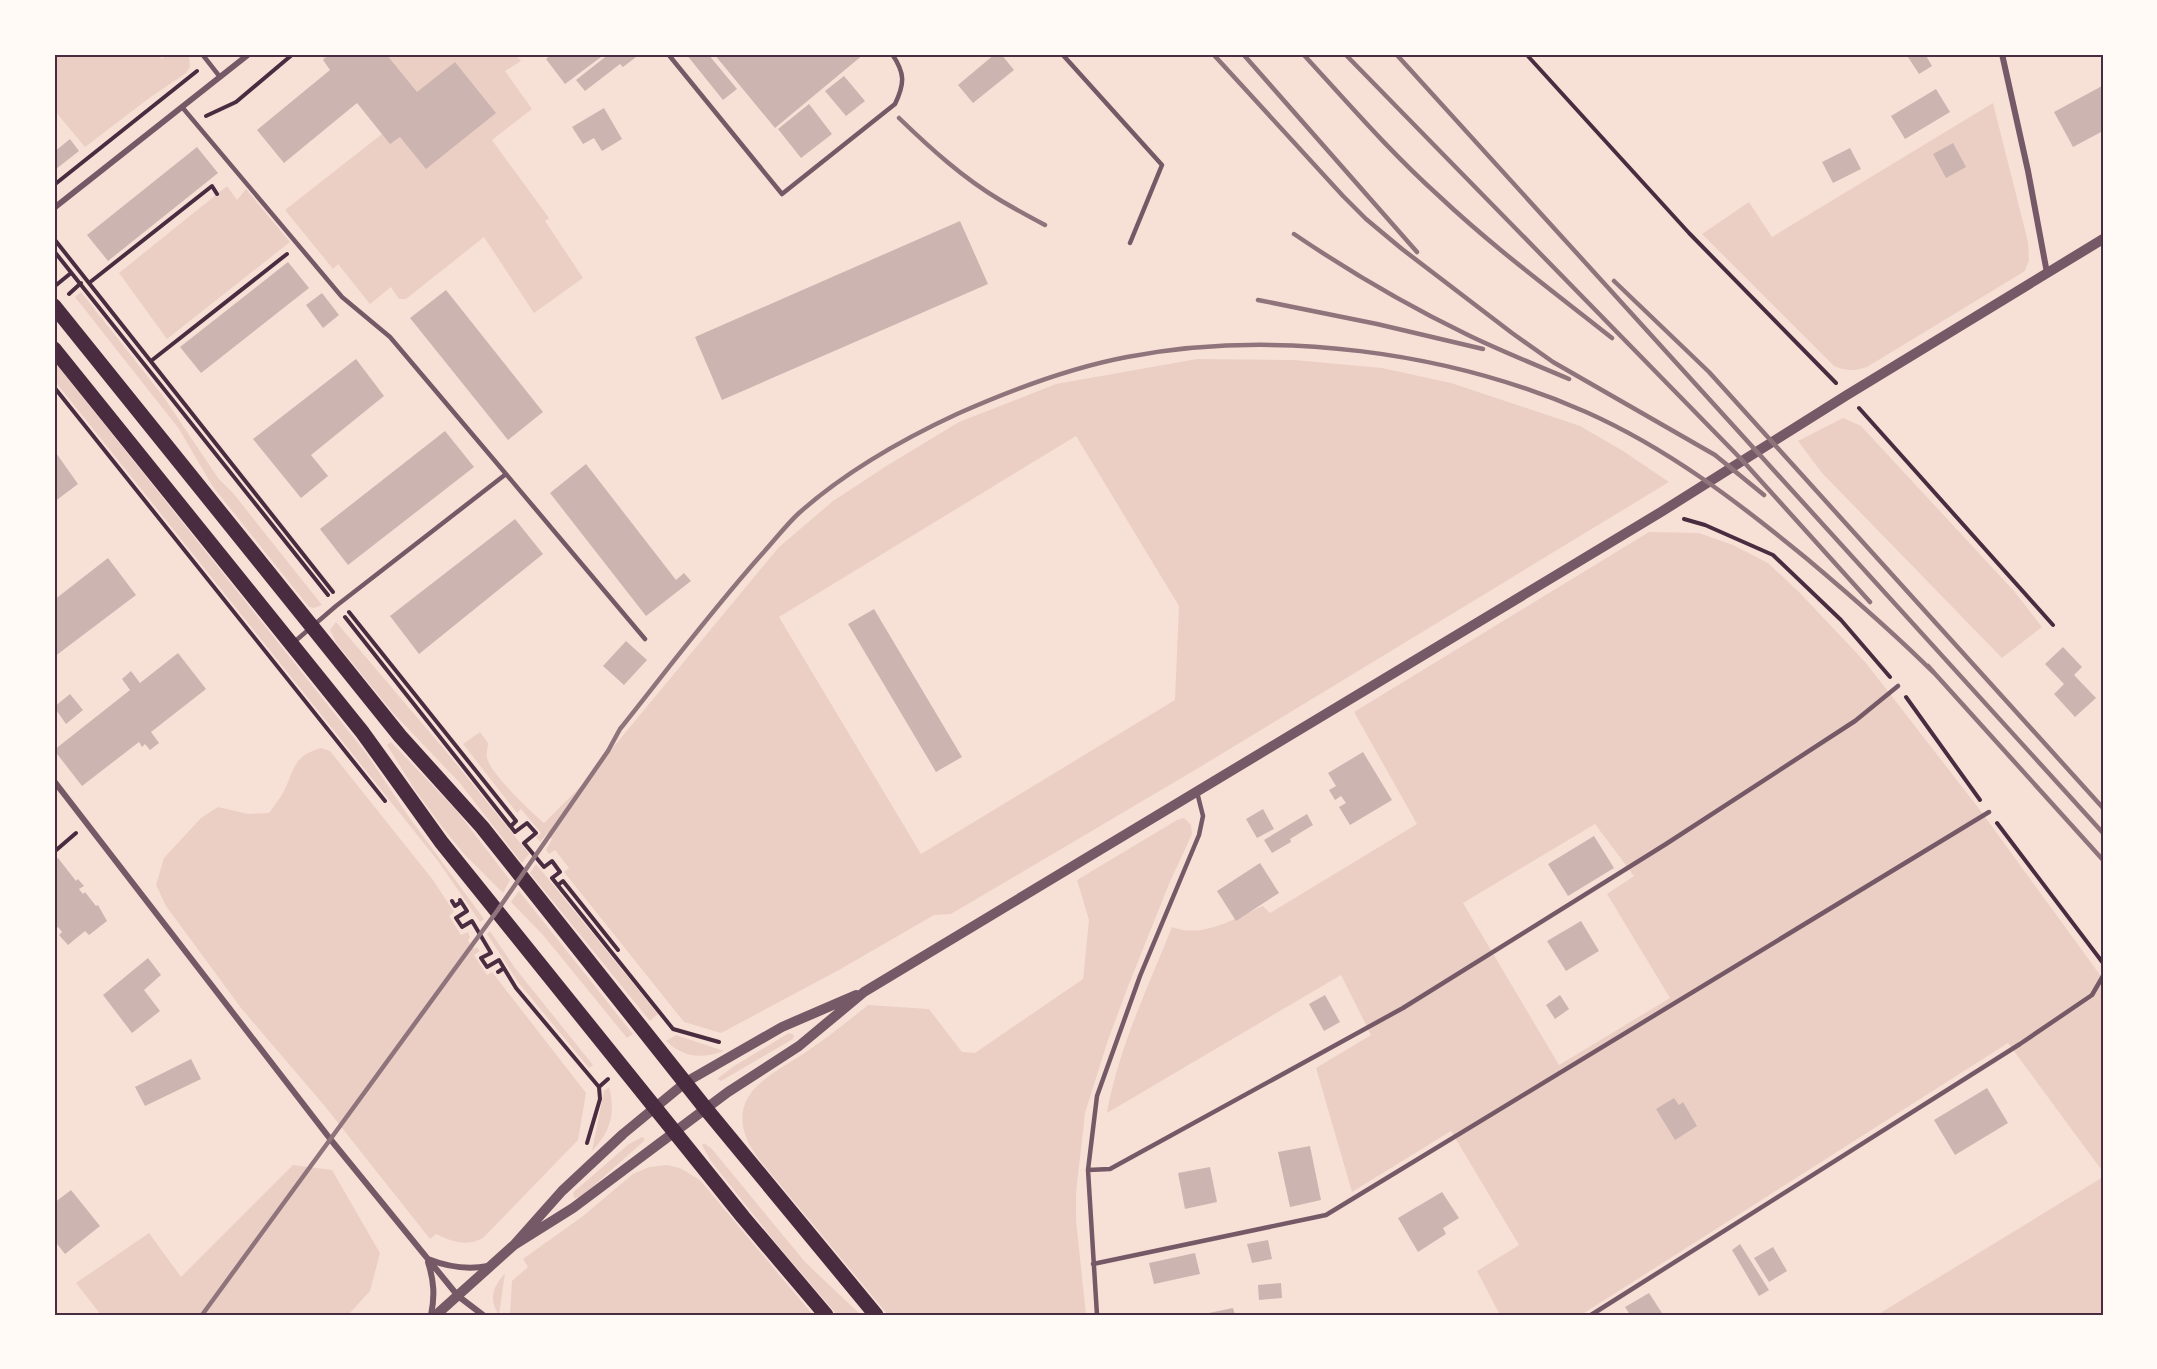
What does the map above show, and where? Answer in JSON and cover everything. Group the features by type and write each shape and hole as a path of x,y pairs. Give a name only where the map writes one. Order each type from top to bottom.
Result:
{"main road":[{"path":"54,306 400,736 488,835 706,1109 876,1315"},
{"path":"54,349 363,733 442,843 743,1217 826,1315"}],"street":[{"path":"54,208 249,54"},
{"path":"2002,54 2028,171 2047,273"},
{"path":"436,1315 514,1245 562,1191 623,1134 686,1082 782,1027 864,992 1661,512 1847,395 2103,239"},
{"path":"54,781 331,1140 458,1296 483,1315"},
{"path":"514,1245 573,1208 745,1080 798,1046 864,992"},
{"path":"427,1259 457,1268 476,1268 493,1264"},
{"path":"427,1259 434,1286 431,1315"}],"lane":[{"path":"202,54 220,77"},
{"path":"668,54 782,194 895,104 903,87 901,67 892,54"},
{"path":"1062,54 1162,165 1130,243"},
{"path":"182,107 342,297 390,338 645,639"},
{"path":"291,645 341,602 506,474"},
{"path":"1088,1170 1110,1169 1403,1008 1666,844 1855,721 1898,686"},
{"path":"1097,1315 1088,1170 1097,1096 1140,976 1202,826 1203,816 1197,792"},
{"path":"1093,1264 1326,1215 1989,812"},
{"path":"1591,1315 2020,1044 2092,996 2103,976"}],"path":[{"path":"203,131 203,118 236,102 293,54"},
{"path":"1526,54 1689,233 1847,395 2053,625"},
{"path":"54,185 208,62"},
{"path":"89,283 212,186 218,194"},
{"path":"54,230 55,240 516,821 511,826"},
{"path":"151,362 298,246"},
{"path":"54,251 515,832 527,822 536,833 524,843 543,867 552,861 560,872 552,878 673,1029 655,1043"},
{"path":"54,287 71,273"},
{"path":"54,387 391,809"},
{"path":"1661,512 1705,525 1773,555 1841,620 1898,686 2103,964"},
{"path":"54,852 87,824"},
{"path":"558,885 564,881 618,950"},
{"path":"458,897 467,911 456,918 462,927 472,921 490,952 481,958 487,967 499,960 516,988 599,1087 600,1099 585,1148"},
{"path":"452,901 455,906 461,902"},
{"path":"498,972 504,968"},
{"path":"599,1087 623,1067"}],"shaded area":[{"path":"54,54 158,54 162,59 168,54 186,54 189,57 190,67 186,73 85,147 54,110"},
{"path":"320,54 515,54 521,61 505,71 532,109 492,140 549,218 545,221 583,278 534,313 484,237 406,299 399,299 391,287 370,304 338,264 333,269 285,210 382,134"},
{"path":"1993,103 2028,242 2029,260 2025,271 1867,367 1850,370 1834,366 1702,234 1749,202 1772,237"},
{"path":"227,186 237,200 246,189 290,242 167,339 119,273"},
{"path":"81,292 163,396 218,478 233,493 322,605 309,607 213,487 179,429 75,297"},
{"path":"1197,359 1294,360 1382,368 1451,383 1580,426 1669,482 1200,767 951,914 934,915 839,970 721,1033 684,1022 564,872 569,868 555,850 549,854 546,850 552,839 547,834 540,842 536,837 541,833 521,809 517,813 463,744 480,732 488,743 487,758 490,765 512,792 544,823 582,785 779,547 833,501 959,422 1056,384","holes":["1076,436 1179,606 1175,700 921,854 779,617"]},
{"path":"54,361 366,753 409,817 484,919 480,922 438,861 54,380"},
{"path":"1843,418 1861,426 2014,591 2042,627 2002,658 1822,473 1798,441"},
{"path":"1649,532 1699,533 1733,545 1768,563 1799,592 1866,663 1980,810 2103,979 2103,1172 2008,1043 1581,1315 1500,1315 1477,1271 1519,1245 1451,1131 1352,1192 1316,1068 1371,1035 1341,975 1107,1113 1126,1042 1172,927 1183,930 1207,929 1263,906 1270,913 1417,824 1354,712","holes":["1595,824 1634,876 1607,894 1670,998 1559,1065 1463,903"]},
{"path":"336,622 526,850 529,854 522,863 459,782 393,713 337,644 330,630"},
{"path":"391,742 456,810 510,880 503,893 464,854 443,828 415,790 387,745"},
{"path":"321,748 330,751 433,880 454,912 449,916 461,935 468,932 470,937 468,941 480,951 474,955 487,975 492,972 586,1093 578,1140 483,1238 477,1241 465,1243 436,1234 430,1239 323,1104 241,1008 166,906 156,885 164,858 201,818 218,807 248,814 269,813 283,793 299,760"},
{"path":"1184,818 1191,825 1192,834 1169,884 1129,984 1085,1113 1076,1193 1076,1220 1086,1315 888,1315 757,1157 747,1140 742,1121 749,1095 769,1076 822,1041 868,1005 929,1009 962,1052 975,1053 1083,979 1089,920 1077,880"},
{"path":"536,864 658,1014 650,1021 530,873"},
{"path":"519,891 633,1034 627,1038 543,935 511,902"},
{"path":"490,931 515,968 593,1065 589,1068 518,982 487,934"},
{"path":"789,1033 794,1035 793,1039 721,1081 717,1079 734,1066"},
{"path":"676,1035 724,1051 701,1056 686,1054 666,1041"},
{"path":"609,1087 612,1113 608,1129 592,1151 604,1091"},
{"path":"642,1137 645,1139 643,1142 581,1197 574,1198 573,1193 576,1190 629,1144"},
{"path":"704,1143 712,1149 805,1262 861,1315 837,1315 710,1160 702,1145"},
{"path":"293,1165 332,1170 380,1253 370,1291 348,1315 101,1315 76,1283 149,1233 181,1277"},
{"path":"667,1165 680,1168 700,1180 813,1315 513,1315 510,1313 512,1281 528,1267 523,1259 583,1216 633,1174 649,1167"},
{"path":"2103,1177 2103,1315 1877,1315"},
{"path":"505,1273 499,1315 494,1304 493,1293"}],"building":[{"path":"330,54 386,54 417,92 455,62 496,113 426,169 400,137 390,144 357,103 284,163 257,130 330,70 323,60"},
{"path":"552,54 605,54 565,84 546,59"},
{"path":"609,54 613,56 615,54 640,54 623,67 620,64 585,91 576,80"},
{"path":"686,54 708,54 737,89 723,100"},
{"path":"714,54 864,54 775,128"},
{"path":"995,54 1001,54 1014,70 973,103 958,85"},
{"path":"1906,54 1925,54 1932,66 1919,74"},
{"path":"844,76 865,101 846,116 825,91"},
{"path":"2102,86 2103,131 2073,147 2054,112"},
{"path":"1936,89 1950,112 1905,139 1891,116"},
{"path":"809,104 832,134 801,158 778,129"},
{"path":"604,108 622,139 602,151 594,138 583,144 572,127"},
{"path":"70,139 79,151 56,169 54,152"},
{"path":"1953,143 1966,167 1946,178 1933,154"},
{"path":"197,147 218,173 108,261 87,235"},
{"path":"1850,148 1861,169 1833,183 1822,162"},
{"path":"960,221 988,284 722,400 695,337"},
{"path":"288,262 309,288 201,373 180,347"},
{"path":"446,290 543,412 508,440 410,318"},
{"path":"322,293 339,315 323,328 306,305"},
{"path":"356,359 384,396 311,455 328,476 301,498 253,439"},
{"path":"445,431 474,467 348,565 320,529"},
{"path":"54,450 78,484 54,502"},
{"path":"586,464 676,580 684,573 691,581 646,616 550,493"},
{"path":"515,519 543,554 419,654 390,616"},
{"path":"108,558 136,595 54,657 54,600"},
{"path":"874,609 962,757 936,772 848,624"},
{"path":"626,641 647,660 624,685 603,666"},
{"path":"2063,647 2082,667 2074,675 2096,698 2075,717 2054,694 2064,684 2045,664"},
{"path":"178,653 206,689 151,732 159,743 150,750 145,744 142,747 139,742 82,786 54,750 130,690 122,679 131,671 140,683"},
{"path":"70,694 83,710 66,724 54,707"},
{"path":"1363,752 1392,800 1350,825 1339,807 1346,803 1341,796 1335,800 1329,790 1336,786 1328,773"},
{"path":"1263,809 1274,829 1257,838 1246,819"},
{"path":"1307,814 1313,825 1272,853 1264,840"},
{"path":"1594,836 1614,868 1568,896 1548,864"},
{"path":"58,858 76,881 78,879 84,886 79,889 83,894 85,892 96,906 98,905 107,921 89,935 85,931 68,945 59,935 62,932 58,927 54,930 54,861"},
{"path":"1260,863 1279,893 1236,921 1217,891"},
{"path":"1581,921 1599,951 1566,971 1547,941"},
{"path":"148,958 161,975 144,990 160,1011 132,1033 103,995"},
{"path":"1325,995 1340,1022 1324,1031 1309,1004"},
{"path":"1560,995 1569,1009 1555,1019 1546,1005"},
{"path":"191,1059 201,1079 145,1106 135,1087"},
{"path":"1987,1088 2008,1123 1955,1155 1934,1120"},
{"path":"1674,1098 1679,1105 1683,1102 1697,1126 1675,1140 1656,1109"},
{"path":"1310,1146 1321,1200 1290,1207 1278,1152"},
{"path":"1210,1167 1217,1202 1185,1209 1178,1173"},
{"path":"71,1190 100,1226 65,1254 54,1240 54,1203"},
{"path":"1442,1192 1459,1218 1443,1228 1446,1234 1418,1252 1398,1218"},
{"path":"1268,1240 1272,1259 1252,1263 1247,1244"},
{"path":"1740,1244 1769,1290 1759,1296 1732,1250"},
{"path":"1773,1247 1787,1271 1769,1282 1754,1258"},
{"path":"1195,1253 1200,1274 1154,1284 1149,1263"},
{"path":"1281,1283 1282,1298 1259,1300 1258,1285"},
{"path":"1649,1293 1662,1313 1630,1315 1625,1307"},
{"path":"1233,1308 1235,1315 1204,1315 1204,1314"}],"railway":[{"path":"1213,54 1343,196 1402,249 1553,362 1715,455 1764,495"},
{"path":"1243,54 1417,252"},
{"path":"1303,54 1386,144 1439,196 1502,251 1612,338"},
{"path":"1345,54 1742,460 1870,602"},
{"path":"1396,54 2103,833"},
{"path":"899,118 973,182 1045,225"},
{"path":"1294,234 1358,275 1423,312 1480,341 1569,379"},
{"path":"1614,281 1709,372 2103,808"},
{"path":"1258,300 1377,324 1483,349"},
{"path":"202,1315 497,911 608,751 620,729 743,575 799,513 854,471 936,424 1019,388 1084,367 1127,357 1184,349 1242,345 1301,346 1360,351 1419,360 1477,374 1532,391 1616,426 1701,478 1806,558 1934,673"},
{"path":"1928,666 2103,860"}]}
